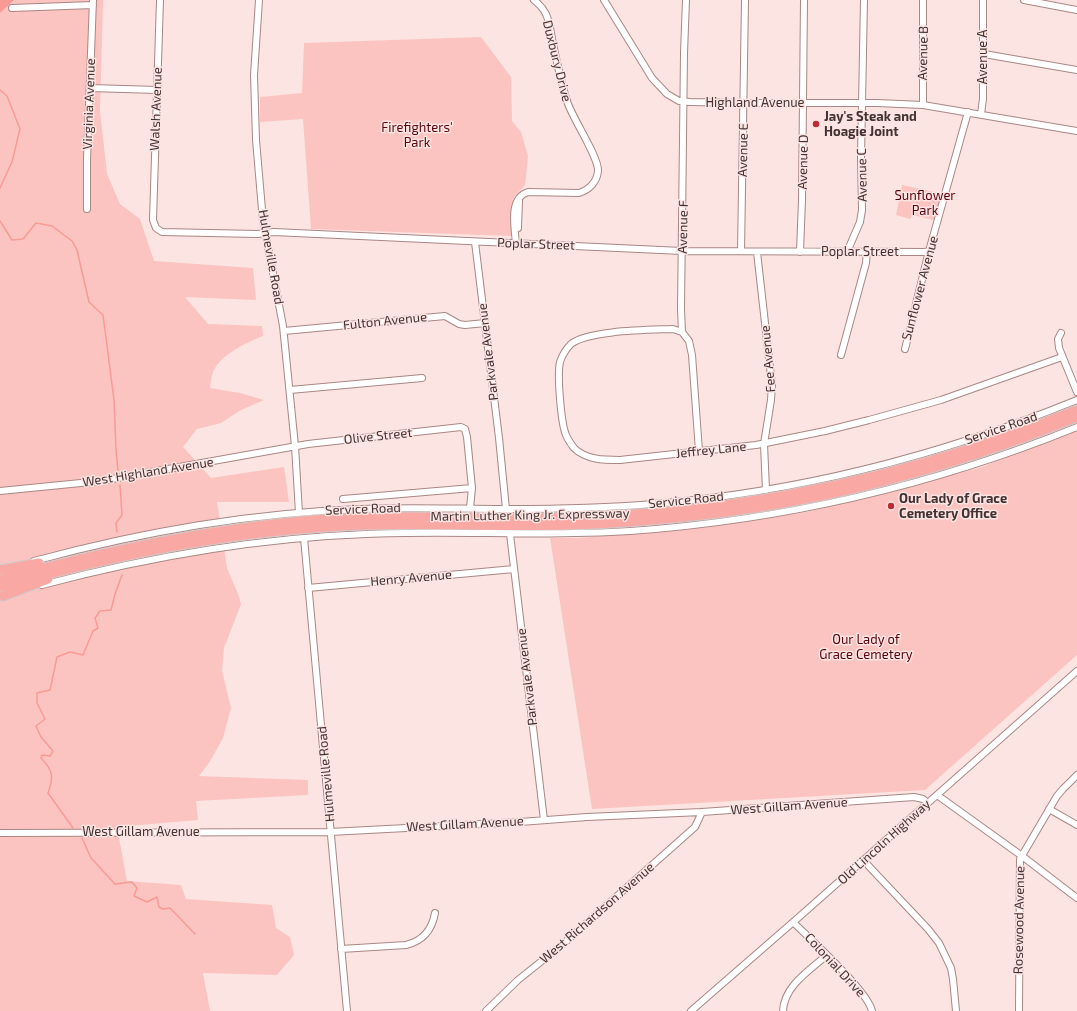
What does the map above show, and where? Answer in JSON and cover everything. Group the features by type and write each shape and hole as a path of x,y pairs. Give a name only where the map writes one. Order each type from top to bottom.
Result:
{"highway":[{"name":"Martin Luther King Jr. Expressway","path":"0,580 113,550 230,529 320,520 413,516 507,518 596,516 678,511 744,502 831,486 918,465 1002,438 1077,410"},
{"name":"Martin Luther King Jr. Expressway","path":"1,593 92,568 103,561 144,551 261,533 320,527 395,524 589,524 664,519 737,510 833,493 913,474 1005,445 1077,418"},
{"path":"0,570 113,550"}],"street":[{"name":"Walsh Avenue","path":"153,218 160,0"},
{"name":"Hulmeville Road","path":"259,0 254,75 254,115 265,232 275,277 284,331 295,446 299,513"},
{"name":"Duxbury Drive","path":"516,244 519,197 528,192 579,193 591,186 597,176 598,171 596,160 568,106 548,19 542,8 534,0"},
{"name":"Highland Avenue","path":"604,0 637,55 656,82 667,94 684,102 863,103 923,105 1077,131"},
{"name":"Avenue F","path":"686,0 681,309 682,332 689,341 692,355 699,451"},
{"name":"Avenue E","path":"741,252 744,0"},
{"name":"Avenue D","path":"800,252 804,0"},
{"name":"Avenue C","path":"846,252 860,222 862,210 861,157 864,0"},
{"name":"Avenue B","path":"923,105 924,0"},
{"name":"Avenue A","path":"981,114 983,99 984,54 983,0"},
{"path":"1024,0 1077,10"},
{"path":"12,8 93,2"},
{"name":"Virginia Avenue","path":"87,209 93,2"},
{"path":"984,54 1077,70"},
{"path":"90,88 157,90"},
{"name":"Sunflower Avenue","path":"904,349 929,251 968,112"},
{"name":"Poplar Street","path":"153,218 154,226 162,232 257,234 265,232 682,251 929,251"},
{"name":"Parkvale Avenue","path":"475,242 506,509"},
{"path":"841,354 866,263 867,251"},
{"name":"Fee Avenue","path":"757,252 772,385 764,444 766,490"},
{"name":"Fulton Avenue","path":"284,331 445,316 458,324 485,324"},
{"name":"Jeffrey Lane","path":"682,332 673,329 597,334 582,338 571,344 563,354 559,380 564,427 569,441 575,448 588,456 597,459 627,459 764,444 825,431 911,409 998,381 1062,357"},
{"path":"1061,333 1058,339 1058,346 1077,392"},
{"path":"290,390 422,378"},
{"name":"Service Road","path":"0,570 89,547 155,533 229,520 299,513 388,508 566,509 713,498 766,490 829,478 916,456 1000,430 1077,400"},
{"name":"Olive Street","path":"295,446 461,427 465,430 467,437 472,488"},
{"name":"Service Road","path":"1,593 153,559 233,546 304,538 389,533 567,534 657,529 724,522 798,510 864,496 1008,454 1077,427"},
{"name":"West Highland Avenue","path":"0,491 101,481 295,446"},
{"path":"343,499 472,488 470,508"},
{"name":"Parkvale Avenue","path":"510,534 544,820"},
{"name":"Hulmeville Road","path":"304,538 347,1011"},
{"name":"Henry Avenue","path":"308,588 514,568"},
{"name":"Old Lincoln Highway","path":"691,1011 1077,671"},
{"name":"Rosewood Avenue","path":"1019,1011 1019,865 1022,856 1049,809 1063,788 1077,775"},
{"path":"937,795 1022,856 1077,898"},
{"name":"West Gillam Avenue","path":"0,833 330,832 630,814 702,812 914,797 923,799 928,803"},
{"path":"1049,809 1077,825"},
{"name":"West Richardson Avenue","path":"486,1011 518,980 569,939 695,827 702,812"},
{"path":"863,860 928,929 941,947 951,968 956,1011"},
{"path":"341,949 413,943 424,937 434,923 435,913"},
{"name":"Colonial Drive","path":"793,922 864,994 872,1011"},
{"path":"783,1011 785,1000 792,987 827,955"}],"green space":[{"path":"0,0 103,0 100,111 107,174 120,204 140,219 154,261 253,268 256,300 185,297 208,324 262,326 263,336 235,350 222,360 212,374 210,388 240,393 264,400 241,410 221,423 197,429 183,447 211,478 284,467 289,502 217,502 227,568 241,604 224,648 222,671 231,708 223,738 209,763 199,776 308,780 308,795 196,801 198,820 117,827 127,881 181,885 186,899 272,905 276,928 290,937 294,955 277,975 203,973 210,1011 0,1011"},
{"name":"Firefighters' Park","path":"481,37 511,77 512,121 521,132 528,156 525,185 513,200 511,236 311,229 303,119 260,122 260,97 302,93 304,43"},
{"name":"Sunflower Park","path":"902,185 944,194 937,221 913,215 910,219 896,215"},
{"name":"Our Lady of Grace Cemetery","path":"1077,430 1077,655 925,790 592,809 550,538 578,538 683,530 806,512 979,468"}],"shaded area":[{"path":"0,0 14,0 0,13"}],"waterway":[{"path":"0,90 7,96 20,129 12,162 0,188"},
{"path":"0,221 12,240 23,239 36,223 52,226 72,241 77,250 89,302 103,315 114,400 118,471"},
{"path":"117,532 116,523 122,515 120,485"},
{"path":"73,828 48,793 52,778 48,766 41,758 42,755 50,756 53,751 41,737 36,726 45,719 37,703 37,693 50,690 57,657 70,652 83,655 93,631 98,628 95,618 100,611 111,610 122,575"},
{"path":"82,838 91,858 115,884 132,882 137,888 134,896 147,902 157,897 159,907 163,909 170,908 195,934"}],"place":[{"name":"Jay's Steak and Hoagie Joint","path":"816,124"},
{"name":"Our Lady of Grace Cemetery Office","path":"891,506"}]}
